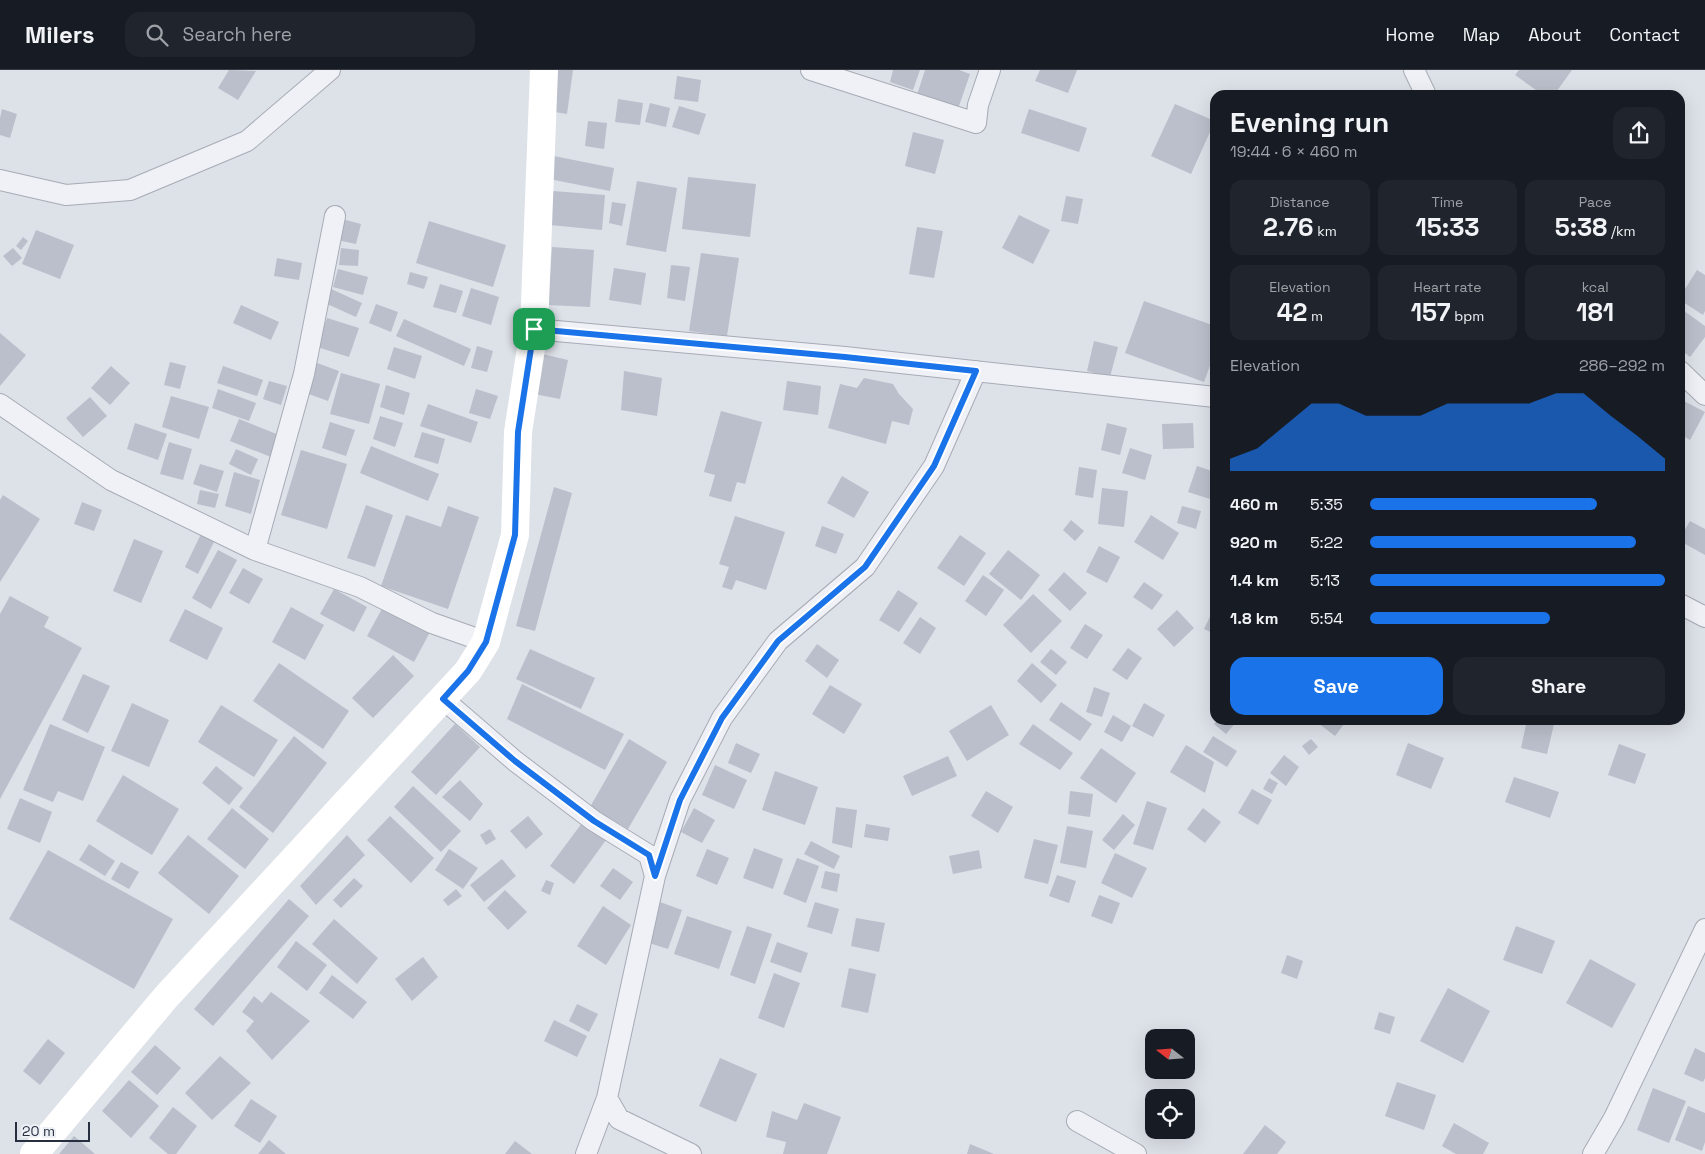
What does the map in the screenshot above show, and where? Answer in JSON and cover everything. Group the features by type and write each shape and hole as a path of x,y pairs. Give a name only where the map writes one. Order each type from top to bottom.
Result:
{"street":[{"path":"0,180 66,195 130,190 247,141 330,70"},
{"path":"34,1154 166,997 468,671 486,642 515,535 518,432 534,329 544,70"},
{"path":"811,70 976,123 978,105 990,70"},
{"path":"1414,70 1424,90"},
{"path":"255,550 304,374 335,216"},
{"path":"534,329 845,357 1210,397"},
{"path":"586,1154 607,1098 655,876 680,800 722,718 778,641 865,567 934,466 976,371"},
{"path":"1685,376 1705,395"},
{"path":"0,404 112,480 255,550 360,586 432,623 486,642"},
{"path":"1685,607 1705,617"},
{"path":"443,699 523,767 594,821 649,855 655,876"},
{"path":"1593,1154 1614,1118 1705,929"},
{"path":"607,1098 618,1118 692,1154"},
{"path":"1077,1122 1136,1154"}],"building":[{"path":"229,70 256,71 238,100 218,88"},
{"path":"554,70 573,70 567,114 548,111"},
{"path":"893,70 920,70 913,90 890,82"},
{"path":"925,70 959,70 970,74 958,109 917,95"},
{"path":"1040,70 1077,70 1068,93 1035,81"},
{"path":"1519,70 1572,70 1558,90 1536,90 1515,75"},
{"path":"677,76 701,80 698,102 674,99"},
{"path":"618,99 643,103 640,125 615,122"},
{"path":"650,103 670,108 666,127 645,122"},
{"path":"1175,104 1210,119 1210,132 1191,174 1151,156"},
{"path":"679,106 706,114 699,135 672,127"},
{"path":"2,109 17,114 10,138 0,135"},
{"path":"1029,109 1087,128 1079,152 1021,133"},
{"path":"588,121 607,123 604,149 585,146"},
{"path":"913,132 944,140 935,174 905,166"},
{"path":"554,156 614,168 610,191 549,179"},
{"path":"688,177 756,184 750,237 682,229"},
{"path":"637,181 677,188 666,252 626,245"},
{"path":"553,191 605,195 602,230 550,225"},
{"path":"1066,196 1083,199 1078,224 1061,221"},
{"path":"612,202 626,204 622,226 609,223"},
{"path":"1019,215 1050,230 1033,264 1002,248"},
{"path":"342,219 361,224 356,244 337,240"},
{"path":"429,221 506,245 493,287 416,263"},
{"path":"917,227 943,231 934,278 909,274"},
{"path":"36,230 74,245 60,279 22,264"},
{"path":"23,237 28,241 21,250 16,246"},
{"path":"552,247 594,250 590,307 548,305"},
{"path":"13,248 22,258 12,266 3,256"},
{"path":"341,248 359,250 358,266 339,265"},
{"path":"701,253 739,258 727,336 689,331"},
{"path":"277,258 302,263 299,280 274,276"},
{"path":"671,265 690,267 685,301 667,298"},
{"path":"614,268 646,273 641,305 609,300"},
{"path":"338,269 368,277 363,295 333,287"},
{"path":"1697,270 1705,275 1705,311 1703,315 1685,303 1685,289"},
{"path":"410,272 428,277 424,289 407,284"},
{"path":"440,284 463,291 456,313 433,307"},
{"path":"471,288 499,297 491,325 462,316"},
{"path":"331,289 362,303 356,317 325,303"},
{"path":"1144,301 1210,324 1210,366 1204,382 1125,353"},
{"path":"376,304 398,312 391,332 369,323"},
{"path":"241,305 279,322 271,340 233,323"},
{"path":"1685,312 1705,326 1705,337 1690,357 1685,353"},
{"path":"327,318 359,328 349,357 317,347"},
{"path":"404,319 471,349 464,366 396,336"},
{"path":"0,333 26,355 0,386"},
{"path":"1094,341 1118,347 1110,377 1087,371"},
{"path":"477,346 493,351 487,372 471,368"},
{"path":"394,347 422,356 415,379 387,369"},
{"path":"542,354 568,360 560,399 534,394"},
{"path":"170,362 186,366 180,389 164,385"},
{"path":"317,363 339,371 328,401 306,393"},
{"path":"111,366 130,383 110,405 91,388"},
{"path":"223,366 263,380 257,396 217,383"},
{"path":"624,371 662,378 657,416 621,410"},
{"path":"341,373 380,384 369,424 330,414"},
{"path":"864,378 893,384 899,394 913,409 909,425 892,421 886,444 828,428 840,384 857,388"},
{"path":"269,381 287,386 281,405 263,399"},
{"path":"787,381 821,386 818,415 783,410"},
{"path":"386,385 410,393 404,415 380,407"},
{"path":"218,389 256,403 249,421 212,408"},
{"path":"476,389 498,396 490,419 469,413"},
{"path":"171,396 209,407 199,439 162,427"},
{"path":"90,397 107,416 83,437 66,418"},
{"path":"1685,402 1705,412 1690,440 1685,437"},
{"path":"428,404 478,422 471,443 420,426"},
{"path":"721,411 762,422 745,484 737,482 731,502 709,496 715,475 704,472"},
{"path":"380,416 403,423 395,447 373,439"},
{"path":"239,419 279,435 271,457 230,441"},
{"path":"330,422 355,430 346,456 322,448"},
{"path":"135,423 167,434 158,460 127,449"},
{"path":"1107,423 1127,428 1120,455 1101,450"},
{"path":"1193,423 1194,448 1163,449 1162,424"},
{"path":"422,432 445,439 438,464 414,457"},
{"path":"169,442 192,449 183,480 160,474"},
{"path":"371,446 439,474 428,501 360,473"},
{"path":"1130,448 1152,455 1145,480 1122,473"},
{"path":"236,449 258,459 251,475 229,464"},
{"path":"301,450 347,464 327,529 281,515"},
{"path":"200,464 224,471 217,492 193,484"},
{"path":"1197,466 1210,470 1210,499 1188,492"},
{"path":"1079,467 1097,470 1093,498 1075,495"},
{"path":"234,472 260,480 251,514 225,506"},
{"path":"842,476 869,492 854,518 827,503"},
{"path":"554,487 572,493 535,631 516,626"},
{"path":"1102,488 1128,491 1124,527 1098,524"},
{"path":"200,490 219,494 215,508 197,504"},
{"path":"3,495 40,519 0,582 0,500"},
{"path":"82,502 102,510 94,531 74,524"},
{"path":"366,505 393,515 375,567 347,558"},
{"path":"448,506 479,517 448,609 381,586 406,515 441,527"},
{"path":"1182,506 1201,511 1196,529 1177,523"},
{"path":"1151,515 1179,533 1163,560 1134,542"},
{"path":"735,516 785,532 766,590 736,580 732,590 722,587 729,567 719,564"},
{"path":"1071,520 1084,531 1075,541 1063,530"},
{"path":"1690,521 1705,529 1705,555 1685,544 1685,530"},
{"path":"822,526 844,534 836,554 815,546"},
{"path":"201,534 215,540 198,574 185,567"},
{"path":"960,535 986,553 964,586 937,568"},
{"path":"134,539 163,551 141,603 113,591"},
{"path":"1099,546 1120,557 1107,583 1086,572"},
{"path":"218,550 237,560 211,609 192,598"},
{"path":"1008,550 1040,575 1021,600 989,574"},
{"path":"243,568 263,579 249,604 229,593"},
{"path":"1064,572 1087,593 1070,611 1048,590"},
{"path":"983,575 1004,590 986,616 965,601"},
{"path":"1144,582 1163,595 1152,610 1133,597"},
{"path":"334,589 367,607 354,632 320,614"},
{"path":"898,590 918,603 899,632 879,620"},
{"path":"1033,594 1062,621 1031,653 1003,625"},
{"path":"10,596 49,617 44,627 82,648 0,799 0,614"},
{"path":"291,607 324,625 305,660 272,642"},
{"path":"383,607 430,632 414,662 367,636"},
{"path":"185,609 223,628 207,660 169,641"},
{"path":"1177,610 1194,628 1174,647 1157,629"},
{"path":"1210,616 1210,632 1204,629"},
{"path":"920,617 936,628 920,654 903,643"},
{"path":"1085,624 1103,635 1087,659 1070,648"},
{"path":"817,644 839,660 827,678 805,661"},
{"path":"1128,648 1142,658 1127,680 1112,670"},
{"path":"530,649 595,678 581,709 516,679"},
{"path":"1051,649 1067,662 1056,675 1040,662"},
{"path":"393,655 414,676 373,718 352,698"},
{"path":"279,663 349,711 323,749 253,701"},
{"path":"1032,663 1057,685 1041,703 1017,681"},
{"path":"83,674 110,686 88,733 62,720"},
{"path":"522,684 624,734 605,770 507,719"},
{"path":"830,685 862,704 844,734 812,714"},
{"path":"1094,687 1110,693 1102,717 1086,712"},
{"path":"1061,702 1092,724 1080,741 1049,720"},
{"path":"132,703 169,720 149,767 111,751"},
{"path":"1144,703 1165,715 1153,737 1132,726"},
{"path":"221,705 278,740 254,777 198,742"},
{"path":"991,705 1009,735 967,761 949,731"},
{"path":"1113,715 1131,726 1122,742 1104,732"},
{"path":"50,724 105,747 83,801 58,791 53,802 23,790"},
{"path":"455,724 480,747 436,795 411,772"},
{"path":"1033,724 1073,753 1060,770 1019,744"},
{"path":"1215,725 1234,725 1226,734"},
{"path":"1321,725 1343,725 1335,736"},
{"path":"1526,725 1554,725 1547,754 1521,748"},
{"path":"294,736 327,763 273,833 239,807"},
{"path":"1213,736 1237,751 1227,767 1203,752"},
{"path":"629,739 667,762 628,829 590,807"},
{"path":"1311,739 1318,747 1309,755 1302,746"},
{"path":"736,743 760,754 751,773 728,763"},
{"path":"1408,743 1444,758 1431,789 1396,775"},
{"path":"1619,744 1646,754 1635,784 1608,775"},
{"path":"1186,745 1214,762 1205,793 1170,772"},
{"path":"1101,748 1136,773 1116,803 1080,778"},
{"path":"1284,755 1299,767 1286,786 1270,773"},
{"path":"948,756 957,776 912,796 903,776"},
{"path":"715,765 747,780 734,809 702,795"},
{"path":"216,766 243,788 229,805 202,783"},
{"path":"775,771 818,787 805,825 762,810"},
{"path":"123,775 179,809 152,855 96,821"},
{"path":"1514,777 1559,792 1550,818 1505,802"},
{"path":"1269,778 1278,783 1272,794 1263,789"},
{"path":"460,780 483,804 470,821 442,797"},
{"path":"413,786 461,831 441,852 394,807"},
{"path":"1252,789 1272,800 1258,825 1238,813"},
{"path":"986,791 1013,807 998,833 971,816"},
{"path":"1070,791 1093,794 1090,817 1068,814"},
{"path":"20,798 52,812 40,843 7,829"},
{"path":"1147,801 1167,808 1153,850 1133,844"},
{"path":"836,807 857,810 852,848 832,843"},
{"path":"232,808 269,839 245,869 207,839"},
{"path":"694,808 715,820 702,843 681,832"},
{"path":"1203,808 1221,822 1205,843 1187,829"},
{"path":"1123,814 1135,825 1114,850 1102,840"},
{"path":"390,816 434,858 411,883 367,840"},
{"path":"528,816 543,834 526,849 510,831"},
{"path":"582,823 606,840 574,884 550,866"},
{"path":"866,824 890,828 888,841 864,837"},
{"path":"1067,826 1093,831 1086,868 1060,863"},
{"path":"490,829 496,839 486,845 480,835"},
{"path":"188,835 239,876 209,914 158,873"},
{"path":"347,835 365,855 316,905 300,886"},
{"path":"1034,839 1058,845 1048,884 1024,878"},
{"path":"811,841 840,856 834,869 804,854"},
{"path":"89,844 115,861 105,876 79,860"},
{"path":"754,848 783,859 773,889 743,878"},
{"path":"449,849 478,868 463,889 435,870"},
{"path":"707,849 729,858 717,885 696,876"},
{"path":"48,850 173,919 134,989 9,919"},
{"path":"979,850 982,868 953,874 949,856"},
{"path":"1115,853 1147,868 1132,898 1101,883"},
{"path":"797,858 819,866 806,903 783,894"},
{"path":"502,859 516,876 484,902 470,885"},
{"path":"121,862 139,872 129,889 111,879"},
{"path":"613,868 633,882 620,900 600,886"},
{"path":"825,871 840,874 837,892 821,888"},
{"path":"1057,875 1076,881 1069,903 1049,896"},
{"path":"354,878 363,886 341,908 333,900"},
{"path":"546,880 554,883 550,895 541,891"},
{"path":"456,889 462,896 448,906 443,900"},
{"path":"505,890 527,912 508,930 487,908"},
{"path":"1099,895 1120,903 1112,924 1091,916"},
{"path":"289,899 309,916 213,1026 194,1009"},
{"path":"660,902 682,910 668,949 646,942"},
{"path":"815,902 839,909 832,934 807,927"},
{"path":"603,906 631,925 606,965 577,946"},
{"path":"687,916 732,931 719,969 674,954"},
{"path":"856,918 885,923 879,952 851,946"},
{"path":"334,919 378,958 357,984 312,944"},
{"path":"747,926 772,934 755,984 730,975"},
{"path":"1516,926 1555,941 1542,974 1503,960"},
{"path":"296,941 327,965 307,991 277,967"},
{"path":"777,942 808,953 801,973 770,962"},
{"path":"1287,955 1303,961 1297,979 1281,973"},
{"path":"423,957 438,977 412,1001 395,979"},
{"path":"1590,959 1636,984 1612,1028 1566,1003"},
{"path":"849,968 876,974 868,1013 841,1007"},
{"path":"774,973 800,983 784,1028 758,1018"},
{"path":"332,975 367,1002 353,1019 319,993"},
{"path":"1448,988 1490,1011 1463,1063 1420,1041"},
{"path":"271,992 310,1021 272,1060 246,1031 254,1021 242,1012 254,996 262,1003"},
{"path":"577,1004 598,1014 589,1032 569,1021"},
{"path":"1379,1012 1395,1017 1390,1034 1374,1029"},
{"path":"554,1020 587,1036 577,1057 544,1041"},
{"path":"48,1039 65,1053 40,1085 23,1071"},
{"path":"155,1045 181,1068 157,1095 131,1072"},
{"path":"1695,1048 1705,1053 1705,1078 1703,1082 1684,1074"},
{"path":"220,1056 251,1083 212,1120 185,1093"},
{"path":"720,1058 757,1074 736,1122 699,1106"},
{"path":"129,1080 159,1106 131,1138 102,1111"},
{"path":"1397,1082 1436,1095 1424,1130 1385,1116"},
{"path":"1653,1088 1686,1101 1669,1143 1637,1130"},
{"path":"251,1099 277,1116 260,1143 234,1126"},
{"path":"804,1103 841,1117 827,1154 783,1154 786,1142 766,1137 772,1111 797,1120"},
{"path":"1688,1106 1705,1113 1705,1142 1702,1151 1675,1140"},
{"path":"173,1107 197,1126 176,1154 168,1154 149,1138"},
{"path":"1454,1123 1489,1143 1483,1154 1456,1154 1442,1146"},
{"path":"1265,1125 1286,1142 1277,1154 1243,1154"},
{"path":"74,1136 95,1154 59,1154"},
{"path":"269,1140 286,1154 258,1154"},
{"path":"515,1141 532,1154 505,1154"},
{"path":"970,1144 994,1154 967,1154"}],"route":[{"path":"534,329 845,357 976,371 934,466 865,567 778,641 722,718 680,800 655,876 649,855 594,821 515,761 443,699 468,671 486,642 515,535 518,432 534,329"}]}
